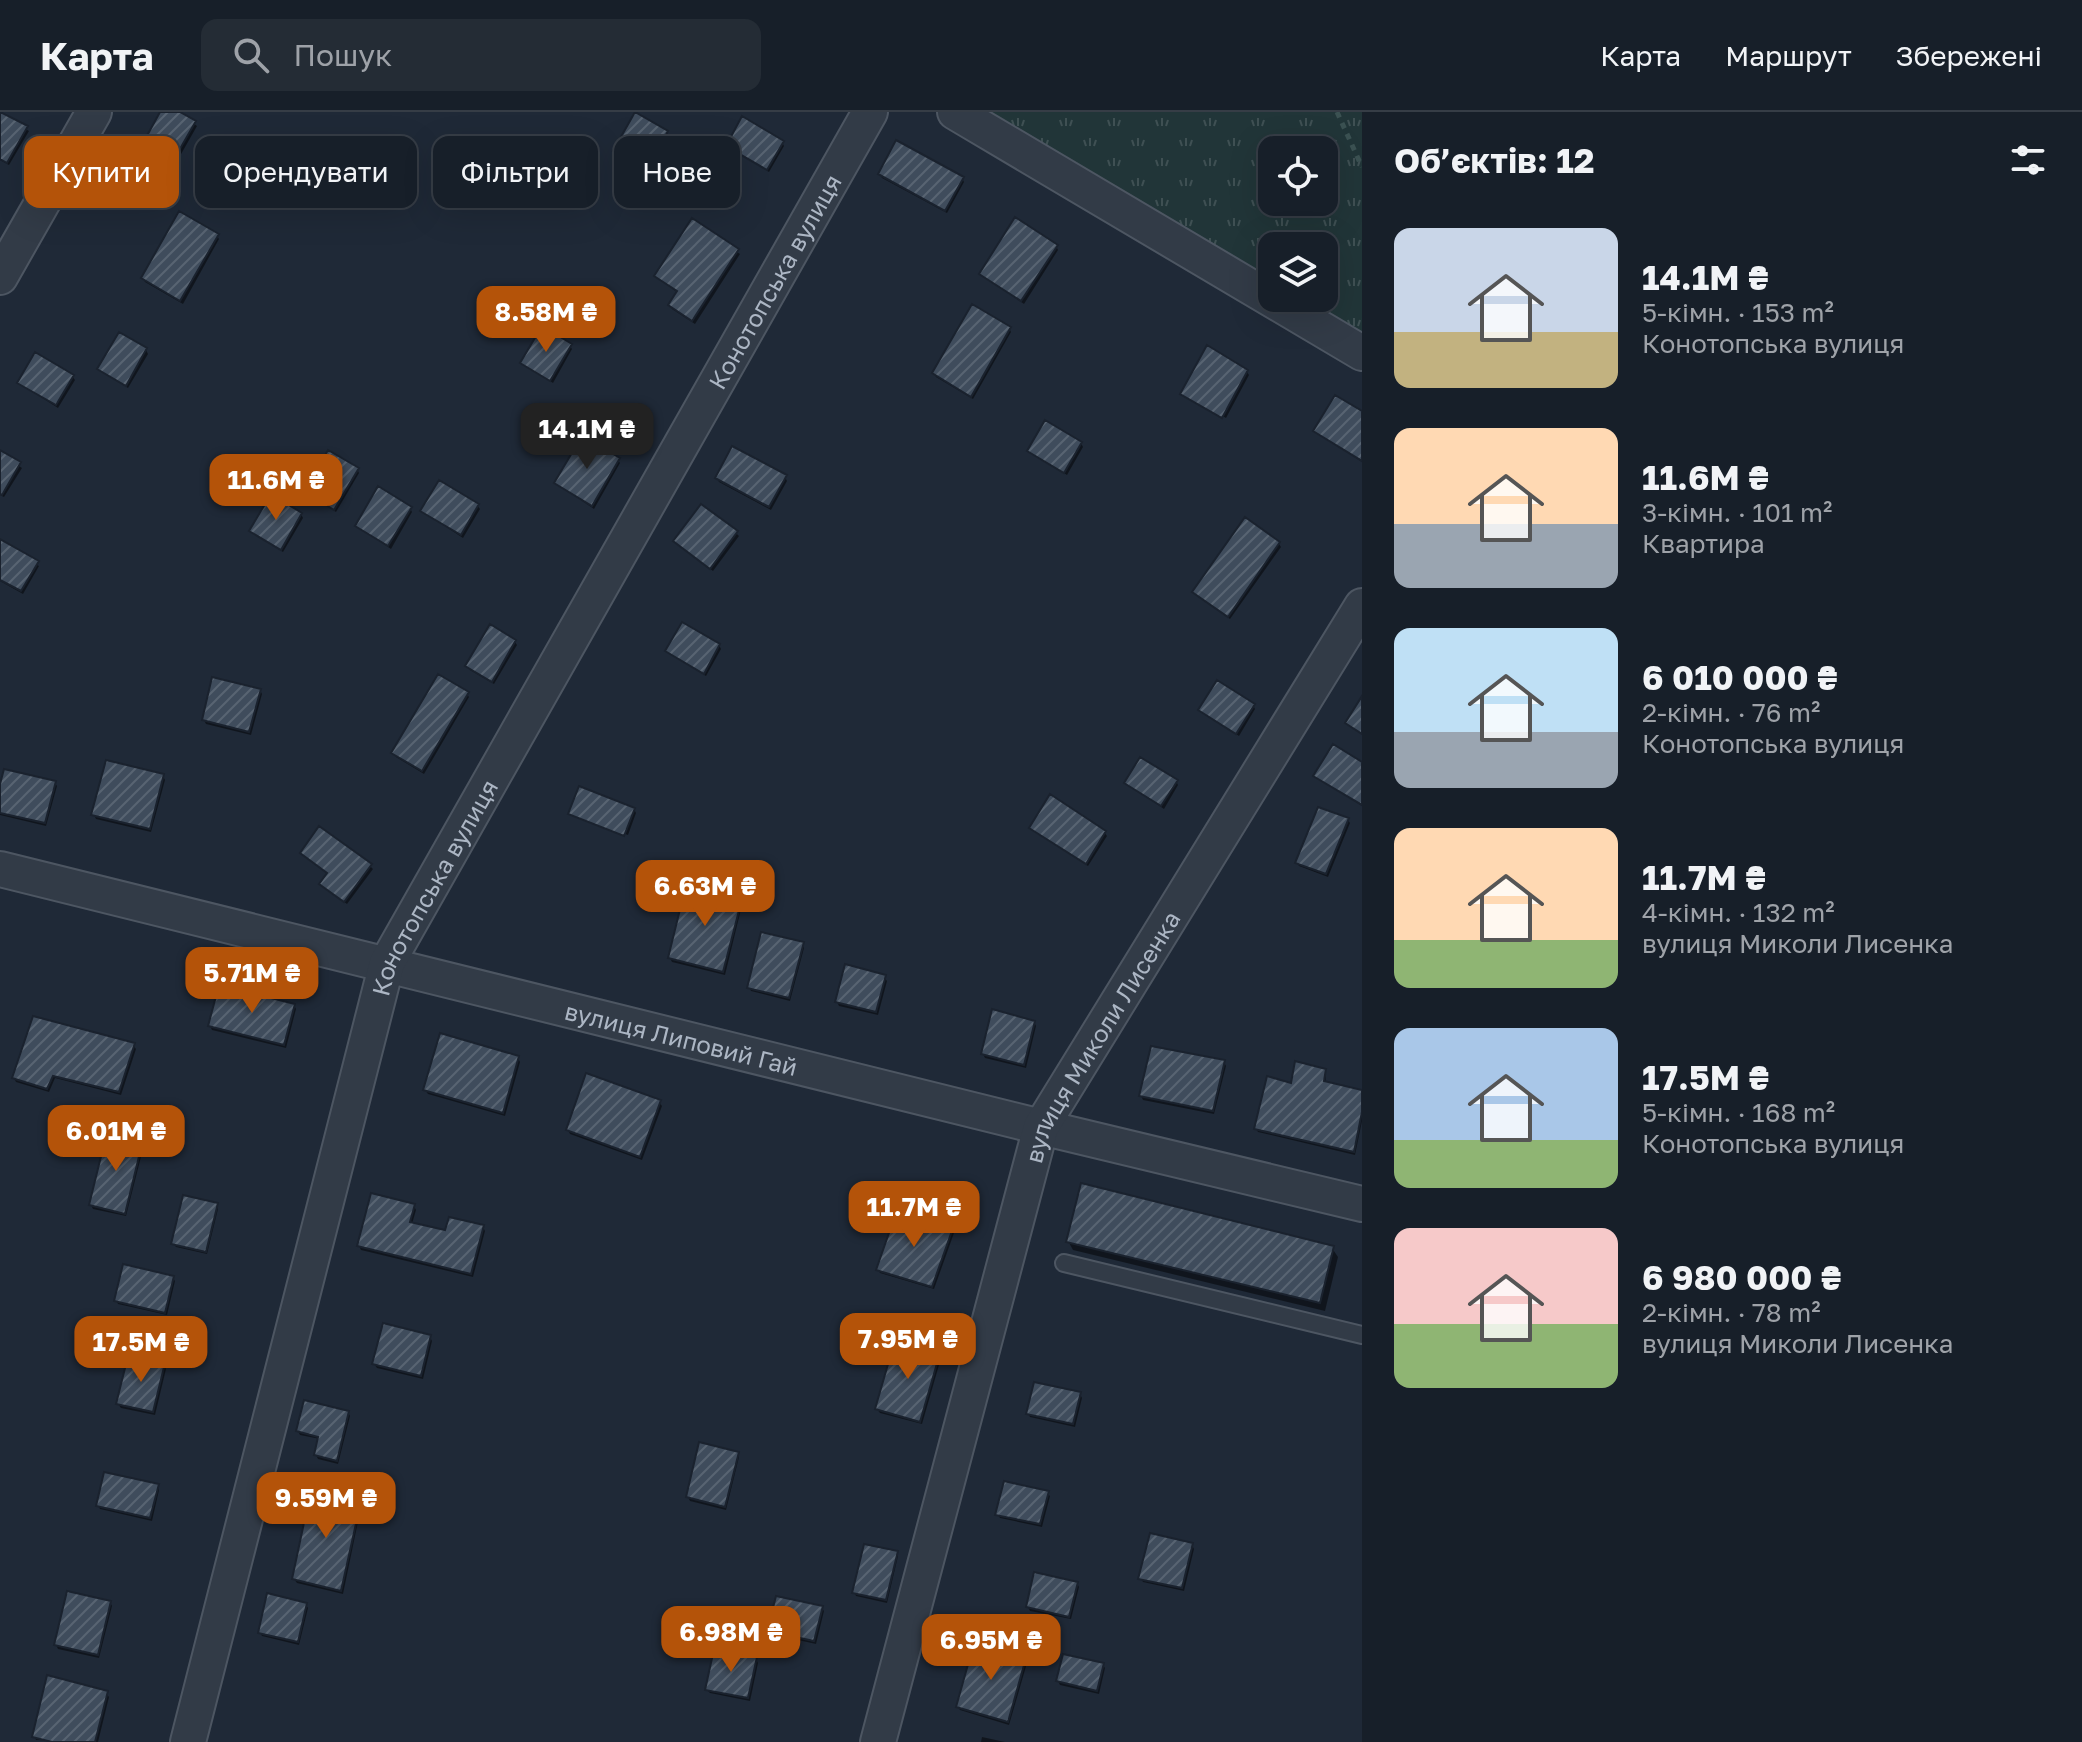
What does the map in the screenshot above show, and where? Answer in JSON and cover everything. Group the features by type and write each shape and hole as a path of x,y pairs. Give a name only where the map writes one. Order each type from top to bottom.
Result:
{"street":[{"path":"0,277 94,112"},
{"name":"Конотопська вулиця","path":"188,1742 387,963 870,112"},
{"path":"955,112 1362,353"},
{"name":"вулиця Миколи Лисенка","path":"878,1742 1041,1127 1362,606"},
{"name":"вулиця Липовий Гай","path":"0,869 1362,1204"}],"lane":[{"path":"1064,1263 1361,1331"}],"path":[{"path":"1337,112 1362,167"}],"green space":[{"path":"956,112 1362,112 1362,353 1293,312 1338,312 1338,232 1258,232 1258,291"}],"building":[{"path":"0,112 28,126 7,163 0,159"},
{"path":"160,112 180,112 196,121 179,151 179,136 147,136"},
{"path":"635,112 668,131 665,136 621,136"},
{"path":"742,116 784,141 767,170 740,154 740,136 731,136"},
{"path":"896,140 964,177 945,211 878,174"},
{"path":"179,211 219,234 180,301 141,278"},
{"path":"1015,217 1058,245 1021,301 979,274"},
{"path":"692,218 739,249 692,321 668,305 677,291 654,276"},
{"path":"972,304 1011,327 971,397 932,373"},
{"path":"542,326 572,344 550,381 520,363"},
{"path":"119,332 147,348 126,386 97,369"},
{"path":"1207,345 1248,370 1222,418 1180,394"},
{"path":"35,352 74,375 56,405 17,383"},
{"path":"1335,395 1362,411 1362,461 1313,431"},
{"path":"1045,420 1082,442 1064,473 1027,451"},
{"path":"582,436 620,458 592,506 554,483"},
{"path":"732,446 787,475 769,507 715,478"},
{"path":"0,450 21,462 2,495 0,494"},
{"path":"328,450 359,468 334,510 304,491"},
{"path":"439,480 479,504 461,535 420,511"},
{"path":"378,486 412,507 388,546 355,526"},
{"path":"271,494 302,513 281,550 249,531"},
{"path":"701,504 738,531 710,569 673,541"},
{"path":"1245,517 1280,542 1228,617 1192,592"},
{"path":"0,539 39,561 21,591 0,580"},
{"path":"682,622 720,644 704,674 665,651"},
{"path":"490,624 516,640 492,682 465,666"},
{"path":"438,674 469,692 422,771 391,753"},
{"path":"212,677 261,689 249,732 202,720"},
{"path":"1217,680 1255,704 1236,734 1198,710"},
{"path":"1362,696 1362,734 1345,723"},
{"path":"1333,744 1362,762 1362,805 1313,776"},
{"path":"1140,757 1178,780 1161,806 1124,783"},
{"path":"106,760 164,774 150,829 91,815"},
{"path":"4,769 56,781 45,823 0,813 0,784"},
{"path":"579,786 635,808 624,836 568,814"},
{"path":"1050,794 1106,831 1086,864 1029,828"},
{"path":"1318,807 1349,818 1326,874 1295,863"},
{"path":"319,826 372,864 344,902 319,884 327,873 300,853"},
{"path":"686,885 742,899 723,972 668,958"},
{"path":"761,932 804,942 789,998 747,988"},
{"path":"845,964 886,975 876,1012 835,1002"},
{"path":"219,985 295,1004 284,1045 208,1026"},
{"path":"992,1009 1035,1021 1024,1065 981,1054"},
{"path":"33,1016 135,1043 119,1092 53,1076 47,1089 12,1078"},
{"path":"440,1033 519,1056 503,1113 423,1090"},
{"path":"1151,1046 1225,1060 1213,1111 1139,1096"},
{"path":"1295,1061 1326,1069 1324,1081 1362,1090 1362,1112 1354,1152 1254,1129 1267,1076 1291,1083"},
{"path":"586,1073 661,1100 640,1157 566,1130"},
{"path":"107,1132 143,1140 125,1214 89,1205"},
{"path":"1081,1183 1334,1246 1320,1303 1066,1242"},
{"path":"371,1193 415,1204 410,1222 445,1230 449,1217 484,1225 471,1274 357,1246"},
{"path":"183,1195 218,1203 206,1252 171,1244"},
{"path":"897,1210 953,1228 932,1287 876,1270"},
{"path":"123,1264 174,1276 165,1313 114,1301"},
{"path":"383,1323 431,1335 421,1376 372,1364"},
{"path":"895,1340 940,1353 920,1422 875,1409"},
{"path":"128,1356 165,1363 153,1412 116,1404"},
{"path":"1034,1382 1081,1392 1073,1424 1026,1414"},
{"path":"304,1400 349,1411 337,1461 314,1455 318,1437 296,1431"},
{"path":"699,1442 739,1452 725,1507 686,1497"},
{"path":"104,1472 159,1484 150,1518 96,1506"},
{"path":"1004,1481 1049,1491 1040,1524 995,1515"},
{"path":"311,1490 361,1501 341,1591 292,1579"},
{"path":"1150,1533 1193,1543 1182,1588 1138,1579"},
{"path":"864,1544 898,1551 886,1600 852,1593"},
{"path":"1034,1572 1078,1582 1069,1617 1026,1607"},
{"path":"67,1591 111,1601 98,1655 54,1645"},
{"path":"267,1593 307,1603 298,1642 258,1633"},
{"path":"776,1596 823,1606 814,1641 767,1631"},
{"path":"974,1643 1026,1658 1008,1722 956,1707"},
{"path":"714,1649 757,1657 748,1698 705,1690"},
{"path":"1063,1654 1104,1663 1097,1691 1056,1681"},
{"path":"47,1675 108,1691 95,1742 52,1742 32,1737"}]}
